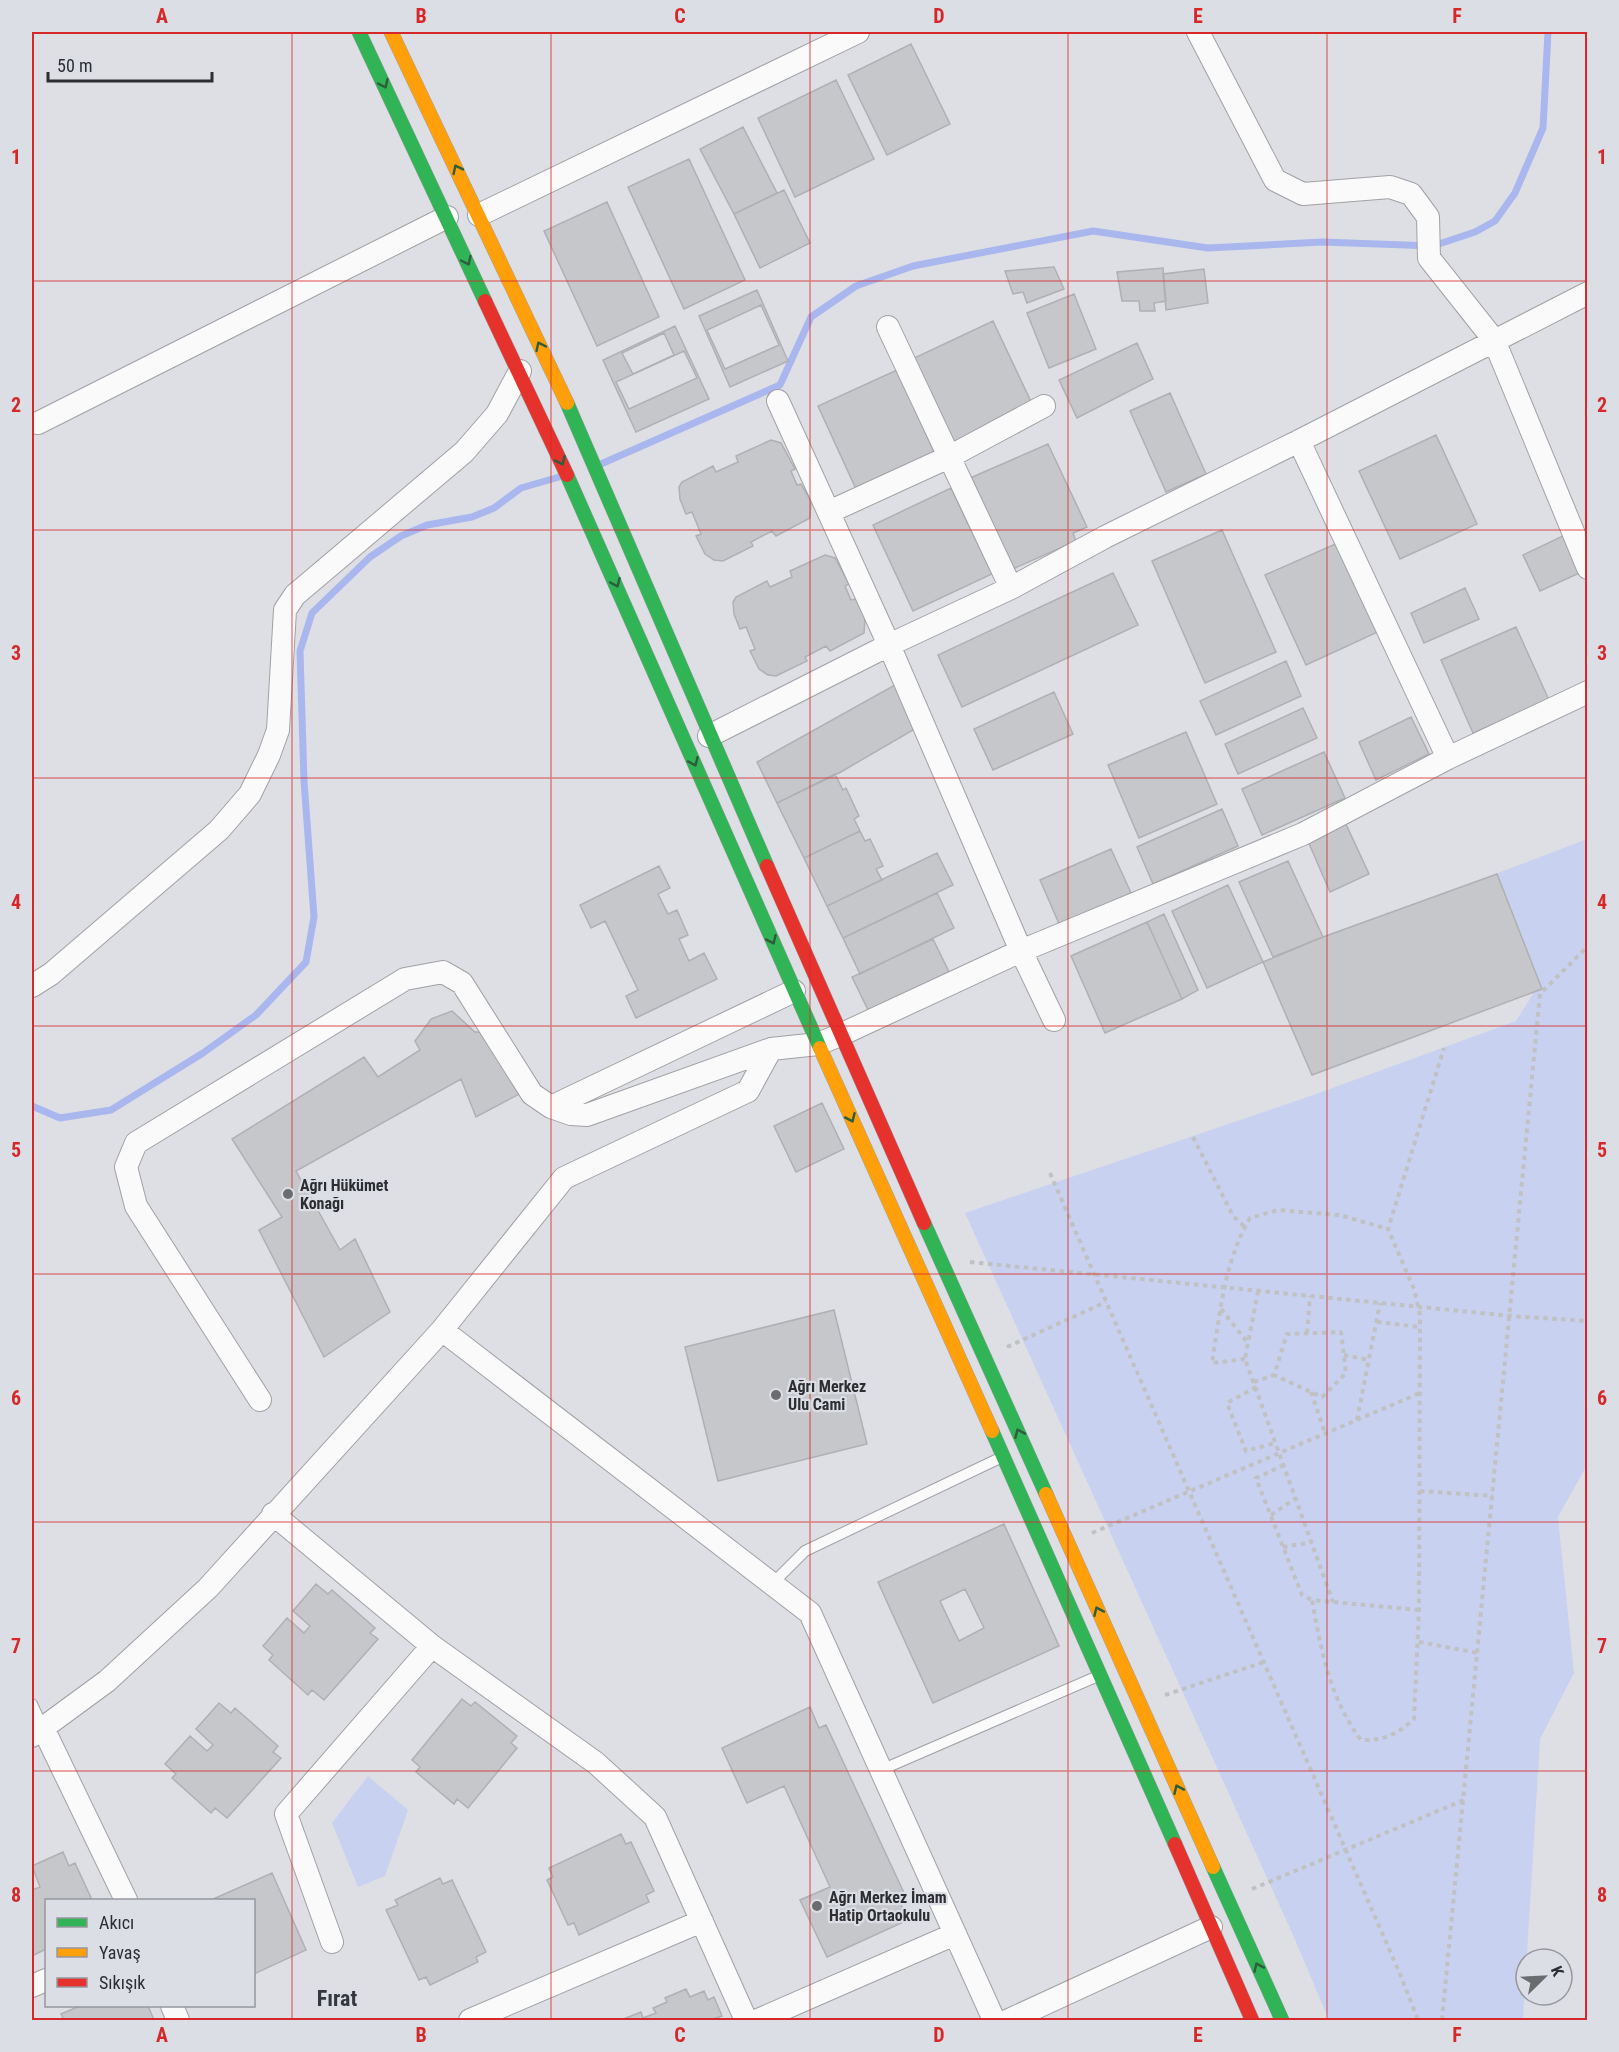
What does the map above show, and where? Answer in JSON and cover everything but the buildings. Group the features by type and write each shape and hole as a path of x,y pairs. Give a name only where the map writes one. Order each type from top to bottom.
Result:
{"main road":[{"path":"359,32 537,407 592,529 794,991 1101,1675 1252,2020"},
{"path":"391,32 565,399 840,1035 1282,2020"}],"street":[{"path":"479,215 858,32"},
{"path":"1198,32 1275,180 1303,194 1390,187 1411,194 1428,217 1429,258 1494,340 1587,568"},
{"path":"38,423 447,217"},
{"path":"710,736 890,645 1011,588 1105,537 1299,441 1587,293"},
{"path":"888,327 1011,588"},
{"path":"32,986 51,974 219,830 250,794 278,730 285,610 290,602 295,595 464,452 497,414 520,371"},
{"path":"778,401 890,645 1021,951 1054,1020"},
{"path":"829,512 949,457 1044,406"},
{"path":"1299,441 1448,758"},
{"path":"260,1400 136,1206 126,1167 136,1143 405,979 443,972 462,982 532,1094 552,1107 571,1114 587,1115 771,1049 818,1044 840,1035 1021,951 1303,834 1448,758 1587,692"},
{"path":"552,1107 794,991"},
{"path":"125,1899 38,1732 107,1681 208,1588 442,1330 564,1178 748,1091 771,1049"},
{"path":"442,1330 810,1613 994,2020"},
{"path":"273,1514 432,1646 596,1763 655,1817 746,2020"},
{"path":"332,1942 286,1814 432,1646"},
{"path":"470,2020 702,1921"},
{"path":"1009,2020 1211,1927"},
{"path":"758,2020 955,1934"}],"lane":[{"path":"772,1584 805,1551 1003,1456"},
{"path":"881,1770 1101,1675"},
{"path":"32,1704 38,1732"}],"path":[{"path":"1442,2020 1540,994 1587,946"},
{"path":"1312,1600 1332,1687 1347,1722 1361,1740 1375,1740 1401,1732 1414,1719 1419,1642 1420,1327 1418,1307 1399,1250 1388,1229 1444,1048"},
{"path":"1193,1137 1233,1216 1245,1227"},
{"path":"1050,1173 1346,1849 1418,2020"},
{"path":"1245,1359 1212,1363 1223,1288 1250,1218 1278,1210 1339,1215 1388,1229"},
{"path":"940,1258 1510,1316 1587,1321"},
{"path":"1258,1291 1245,1359 1333,1602"},
{"path":"1307,1333 1310,1296"},
{"path":"985,1358 1106,1302"},
{"path":"1357,1420 1380,1303"},
{"path":"1220,1309 1248,1343"},
{"path":"1377,1322 1420,1327"},
{"path":"1254,1382 1274,1375 1322,1397 1346,1373 1341,1332 1287,1334 1274,1375"},
{"path":"1344,1355 1369,1360"},
{"path":"1256,1388 1227,1403 1246,1451 1275,1443"},
{"path":"1311,1392 1325,1433"},
{"path":"1068,1543 1420,1393"},
{"path":"1284,1466 1256,1478 1302,1595 1312,1600 1419,1610"},
{"path":"1420,1491 1493,1496"},
{"path":"1271,1515 1296,1498"},
{"path":"1283,1547 1312,1542"},
{"path":"1419,1642 1478,1653"},
{"path":"1140,1704 1264,1662"},
{"path":"1228,1900 1464,1800"}],"shaded area":[{"path":"1587,839 1587,1465 1558,1517 1574,1673 1540,1739 1527,1947 1514,1947 1514,2007 1524,2007 1523,2020 1329,2020 1293,1935 965,1213 1305,1098 1516,1021 1536,989 1493,875"},
{"path":"368,1776 408,1810 385,1876 358,1887 332,1823"}],"waterway":[{"path":"601,464 780,385 811,317 856,286 913,266 1093,231 1208,248 1322,242 1433,246 1475,232 1495,221 1515,193 1543,128 1548,32"},
{"path":"32,1106 60,1118 111,1110 203,1053 256,1015 306,962 314,917 304,781 300,651 312,613 370,557 401,536 427,525 472,517 494,508 521,488 559,477"}],"traffic: fast":[{"path":"359,32 485,301"},
{"path":"567,403 767,866"},
{"path":"567,475 820,1048"},
{"path":"924,1223 1046,1494"},
{"path":"992,1431 1175,1844"},
{"path":"1213,1867 1282,2020"}],"traffic: slow":[{"path":"391,32 567,403"},
{"path":"820,1048 992,1431"},
{"path":"1046,1494 1213,1867"}],"traffic: jam":[{"path":"485,301 567,475"},
{"path":"767,866 924,1223"},
{"path":"1175,1844 1252,2020"}],"place":[{"name":"Ağrı Hükümet Konağı","path":"288,1194"},
{"name":"Ağrı Merkez Ulu Cami","path":"776,1395"},
{"name":"Ağrı Merkez İmam Hatip Ortaokulu","path":"817,1906"}],"district":[{"name":"Fırat","path":"337,1998"}]}
